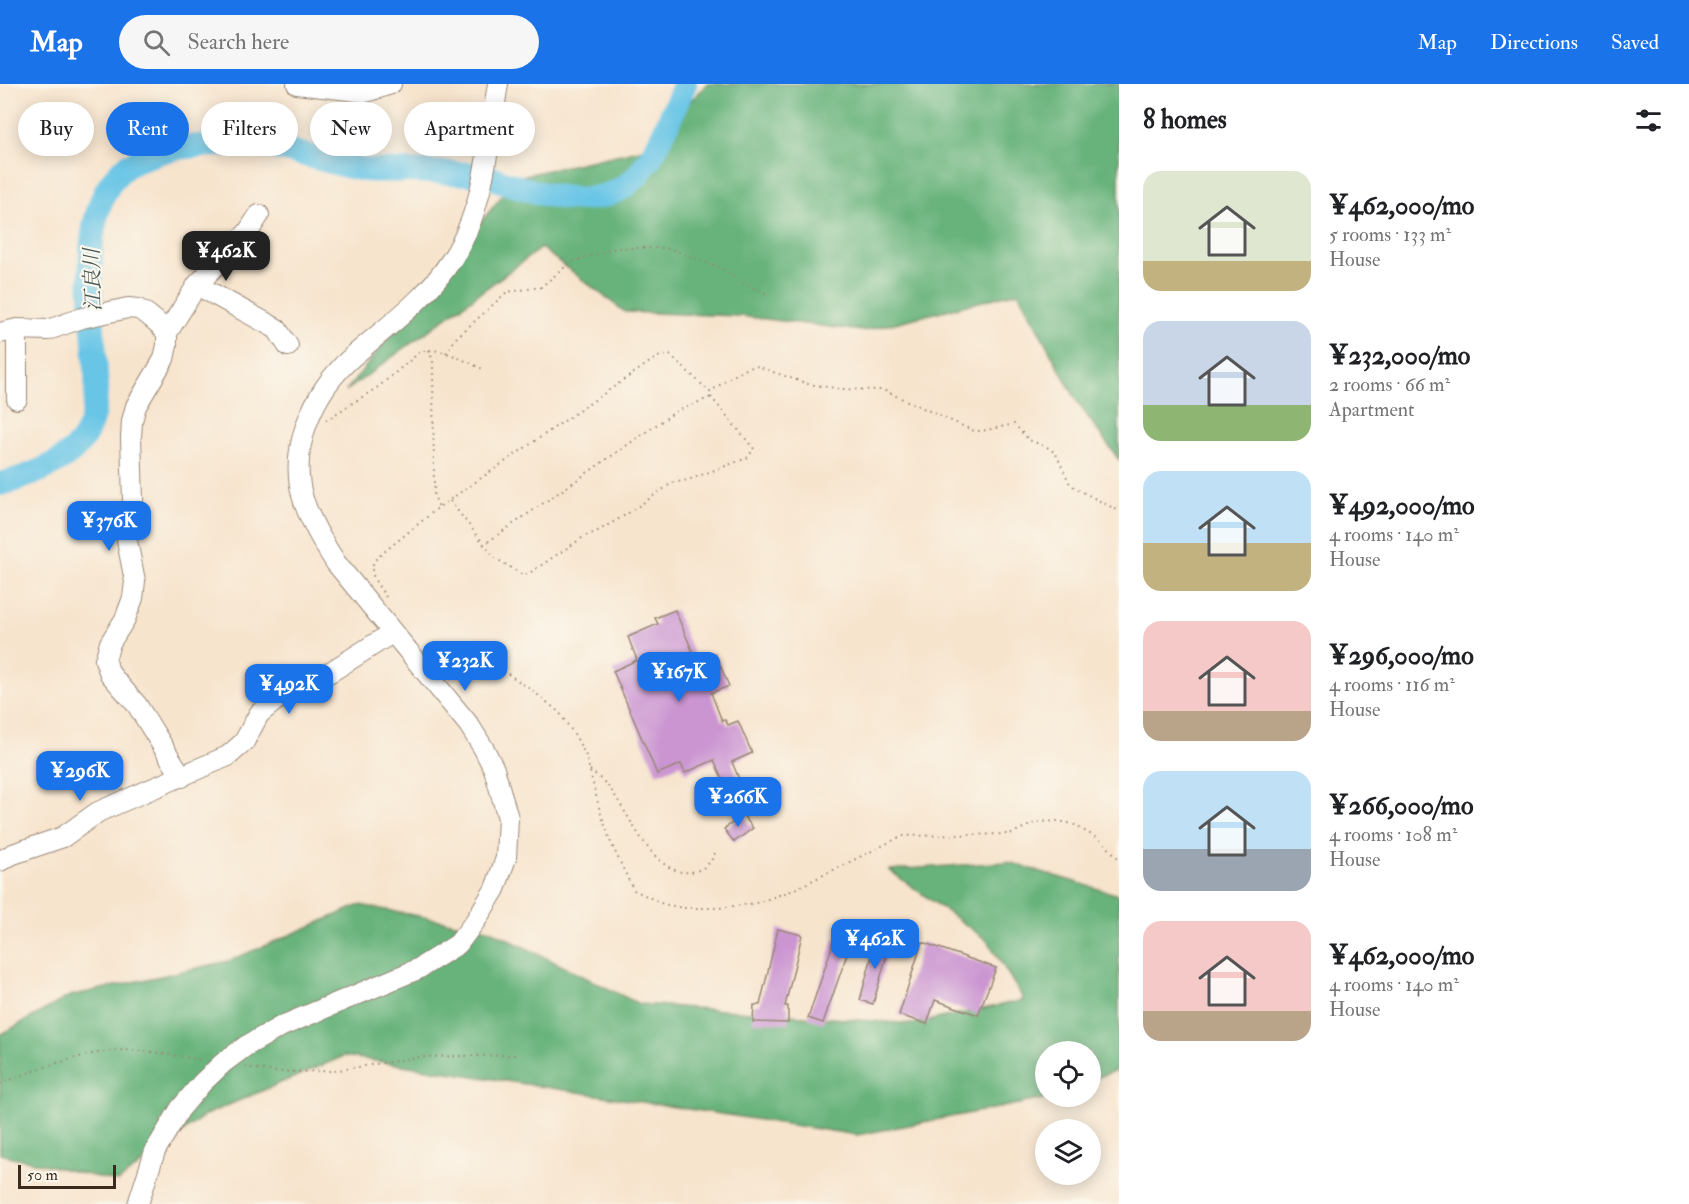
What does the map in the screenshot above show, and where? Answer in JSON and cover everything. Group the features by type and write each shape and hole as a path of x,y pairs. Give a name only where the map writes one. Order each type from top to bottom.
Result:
{"street":[{"path":"297,84 366,92 391,84"},
{"path":"138,1204 155,1151 180,1109 223,1063 246,1046 282,1026 418,969 458,944 495,888 506,858 508,818 494,769 469,725 336,562 318,535 304,500 301,484 301,446 314,405 350,359 407,312 433,286 466,236 481,185 498,84"},
{"path":"166,333 197,285 248,232 259,215"},
{"path":"197,285 277,329 288,346"},
{"path":"17,399 8,331 48,330 82,318 128,308 138,309 159,324 166,333 167,345 164,359 136,406 132,421 133,500 126,541 135,581 133,598 125,619 110,643 105,660 110,674 137,705 182,777"},
{"path":"0,861 13,854 63,837 98,812 228,756 244,742 259,714 275,701 332,671 392,633"}],"path":[{"path":"446,353 456,338 507,292 541,287 572,262 616,248 674,250 723,269 741,282 769,295"},
{"path":"306,425 331,418 378,387 420,352 428,349 438,349 483,369"},
{"path":"428,349 433,361 434,496 439,507"},
{"path":"386,597 374,579 372,571 375,560 439,507 657,357 670,356 710,392 711,397 754,449 747,458 688,480 672,483 627,514 597,532 585,536 528,574 523,575 495,558 450,501"},
{"path":"710,392 724,381 756,366 808,384 842,389 883,390 974,431 1014,424 1029,440 1049,448 1056,454 1075,489 1119,511"},
{"path":"483,545 675,412 711,397"},
{"path":"411,656 432,651 469,654 498,667 534,691 558,712 576,736 586,756 611,843 634,890 663,904 684,908 719,908 756,903 791,891 902,836 1010,834 1037,822 1066,822 1094,835 1119,859"},
{"path":"590,770 608,785 654,856 665,866 692,872 708,865 716,850"},
{"path":"0,1084 30,1072 112,1051 159,1053 276,1072 333,1071 420,1057 518,1055"}],"green space":[{"path":"707,84 1119,84 1119,460 1078,403 1018,292 863,331 740,316 625,312 541,248 346,391 517,177 644,149"},
{"path":"1008,862 1119,895 1119,1069 1101,1076 1101,1041 1035,1041 1035,1101 857,1135 344,1056 205,1115 118,1182 0,1154 0,1035 70,996 229,961 360,905 488,929 639,1004 913,1024 1024,1000 988,941 889,870"}],"building":[{"path":"675,610 697,662 715,654 729,686 711,693 722,721 725,720 728,725 738,721 752,753 732,762 741,784 727,791 714,760 685,773 681,764 657,774 613,671 637,660 628,637 658,624 655,618"},
{"path":"743,815 753,828 734,842 724,829"},
{"path":"778,929 802,935 785,1006 788,1006 788,1023 753,1022 754,1005 760,1005"},
{"path":"835,938 851,943 823,1023 808,1018"},
{"path":"877,938 891,941 873,1004 860,1000"},
{"path":"922,942 996,968 978,1015 935,1000 927,1024 899,1015"}],"waterway":[{"name":"江良川","path":"492,178 552,196 593,198 612,193 629,183 644,167 661,137 685,84"},
{"name":"江良川","path":"0,484 24,477 61,459 81,442 92,420 96,394 91,288 92,242 102,198 112,180 127,166 164,151 179,148 245,145 280,149 366,170 470,174"}]}
